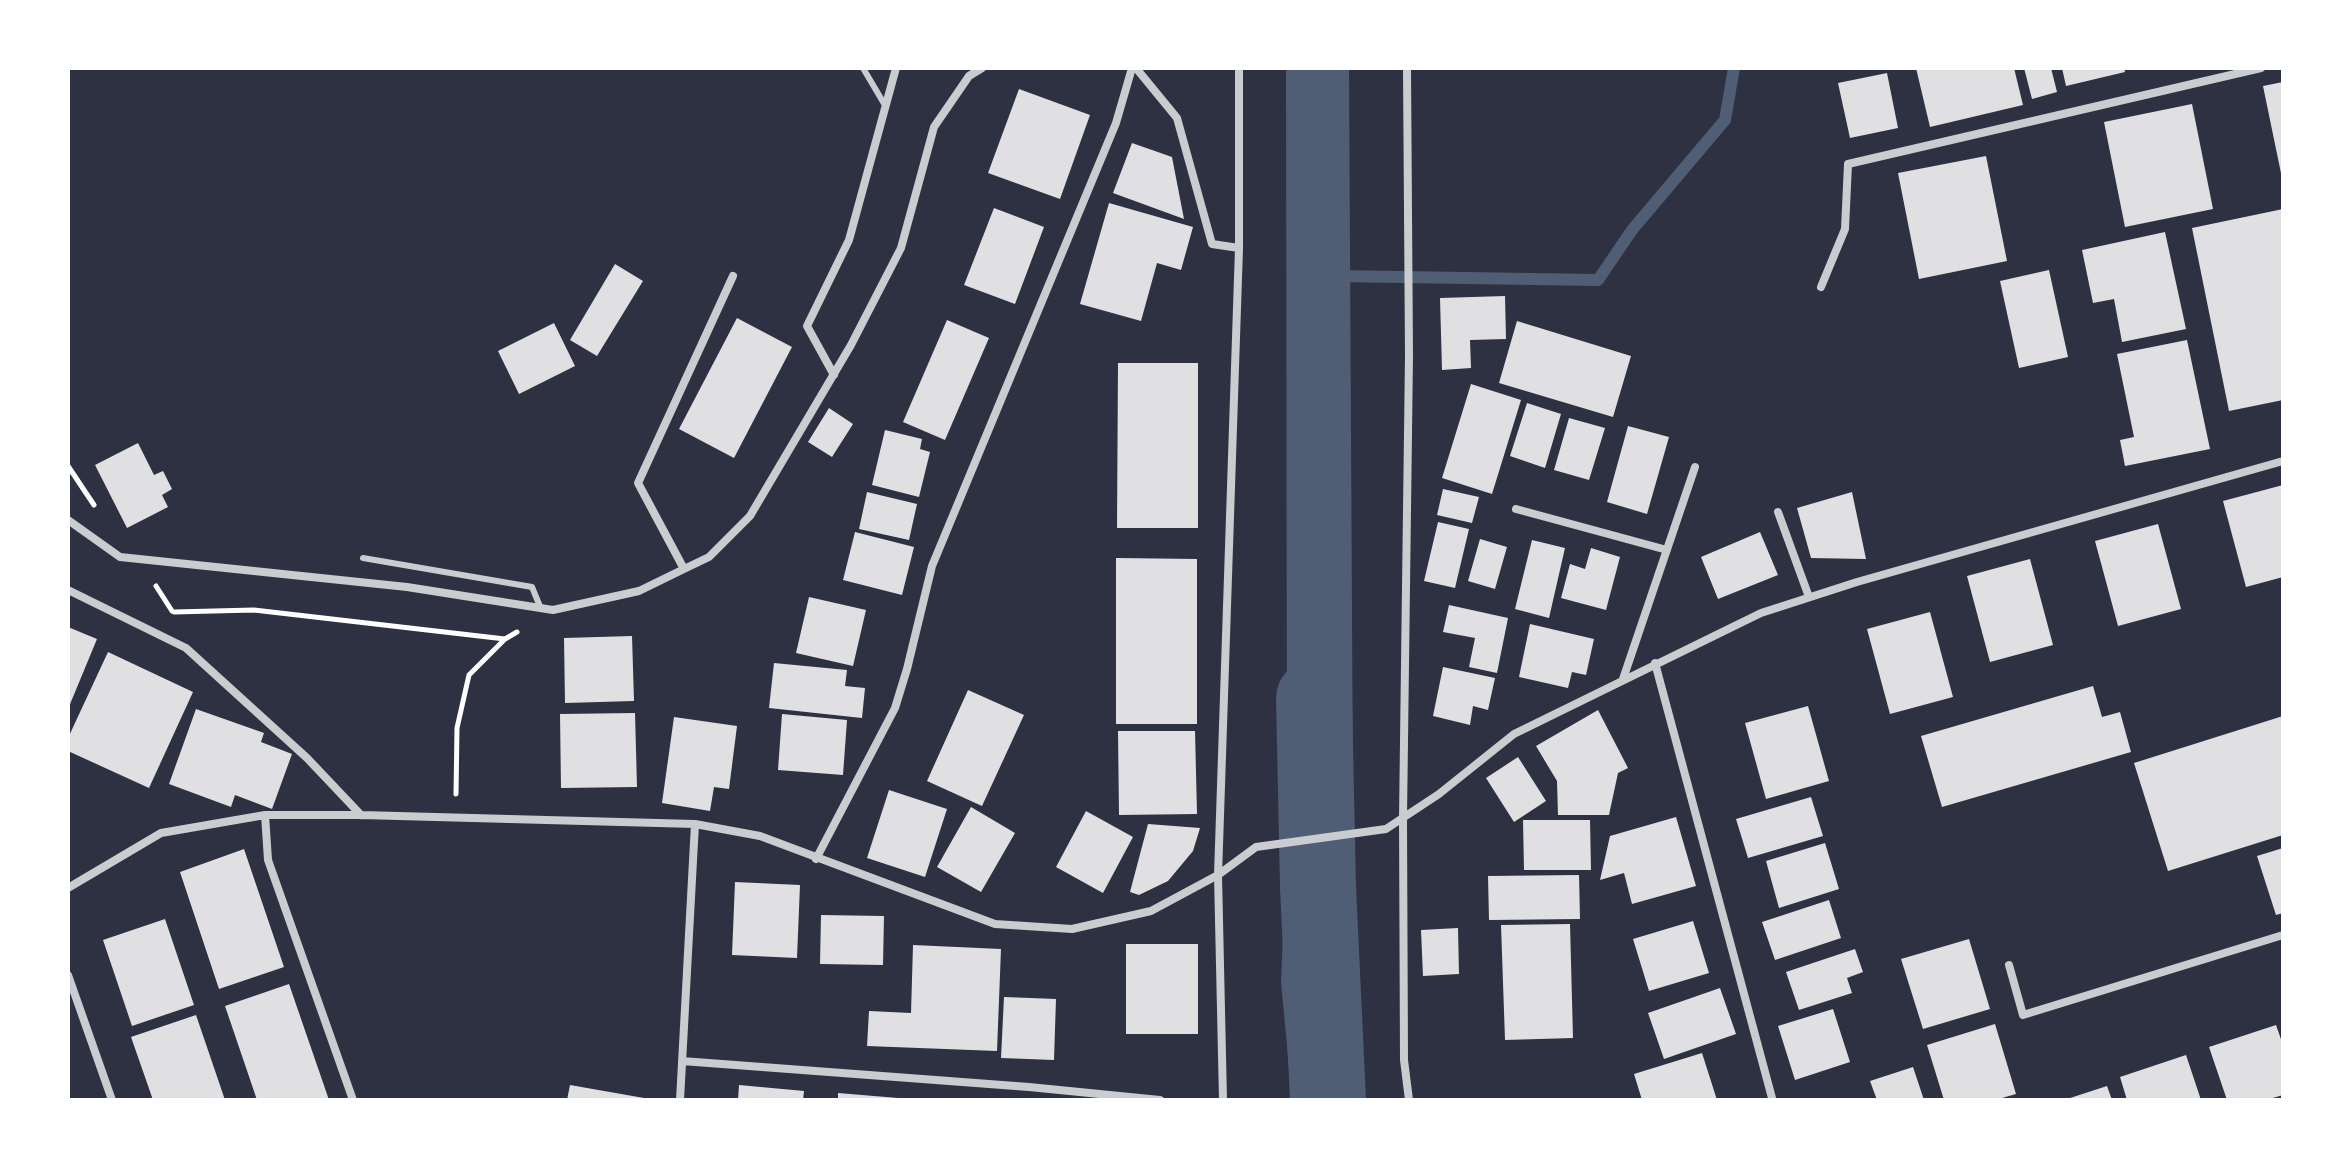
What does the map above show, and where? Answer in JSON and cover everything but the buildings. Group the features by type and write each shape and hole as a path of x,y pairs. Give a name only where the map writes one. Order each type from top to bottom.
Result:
{"street":[{"path":"834,375 807,326 849,240 896,68"},
{"path":"68,520 120,557 407,587 553,610 639,591 709,557 750,516 834,375 901,248 934,127 969,76 982,68"},
{"path":"1134,68 1177,118 1212,244 1239,248"},
{"path":"816,859 895,708 932,566 1116,123 1134,68"},
{"path":"1223,1100 1218,875 1239,248 1239,68"},
{"path":"1407,68 1409,356 1403,818 1404,1060 1409,1100"},
{"path":"1821,287 1845,229 1848,164 2261,68"},
{"path":"684,569 638,483 733,276"},
{"path":"68,888 161,833 265,815 695,824 760,836 995,924 1072,929 1151,911 1218,875 1256,847 1386,829 1439,794 1514,734 1761,613 2283,461"},
{"path":"1623,679 1695,467"},
{"path":"1516,509 1667,550"},
{"path":"1778,512 1809,597"},
{"path":"68,590 186,648 307,758 361,815"},
{"path":"1655,663 1772,1098"},
{"path":"265,815 268,860 353,1100"},
{"path":"680,1100 695,824"},
{"path":"2009,965 2023,1015 2283,935"},
{"path":"68,975 112,1100"},
{"path":"682,1061 1160,1100"},
{"path":"1028,1100 1029,1087"}],"lane":[{"path":"863,68 886,107"},
{"path":"363,558 532,587 541,609"}],"path":[{"path":"173,612 254,610 505,639"},
{"path":"462,818 456,794 457,728 469,675 505,639 553,610"}],"water":[{"path":"1286,68 1349,68 1353,794 1287,809"},
{"path":"1344,869 1354,1100 1292,1100 1281,982 1285,885"}],"waterway":[{"path":"1334,276 1598,280 1632,230 1725,120 1734,68"},
{"path":"1314,698 1318,887 1328,1100"}]}
